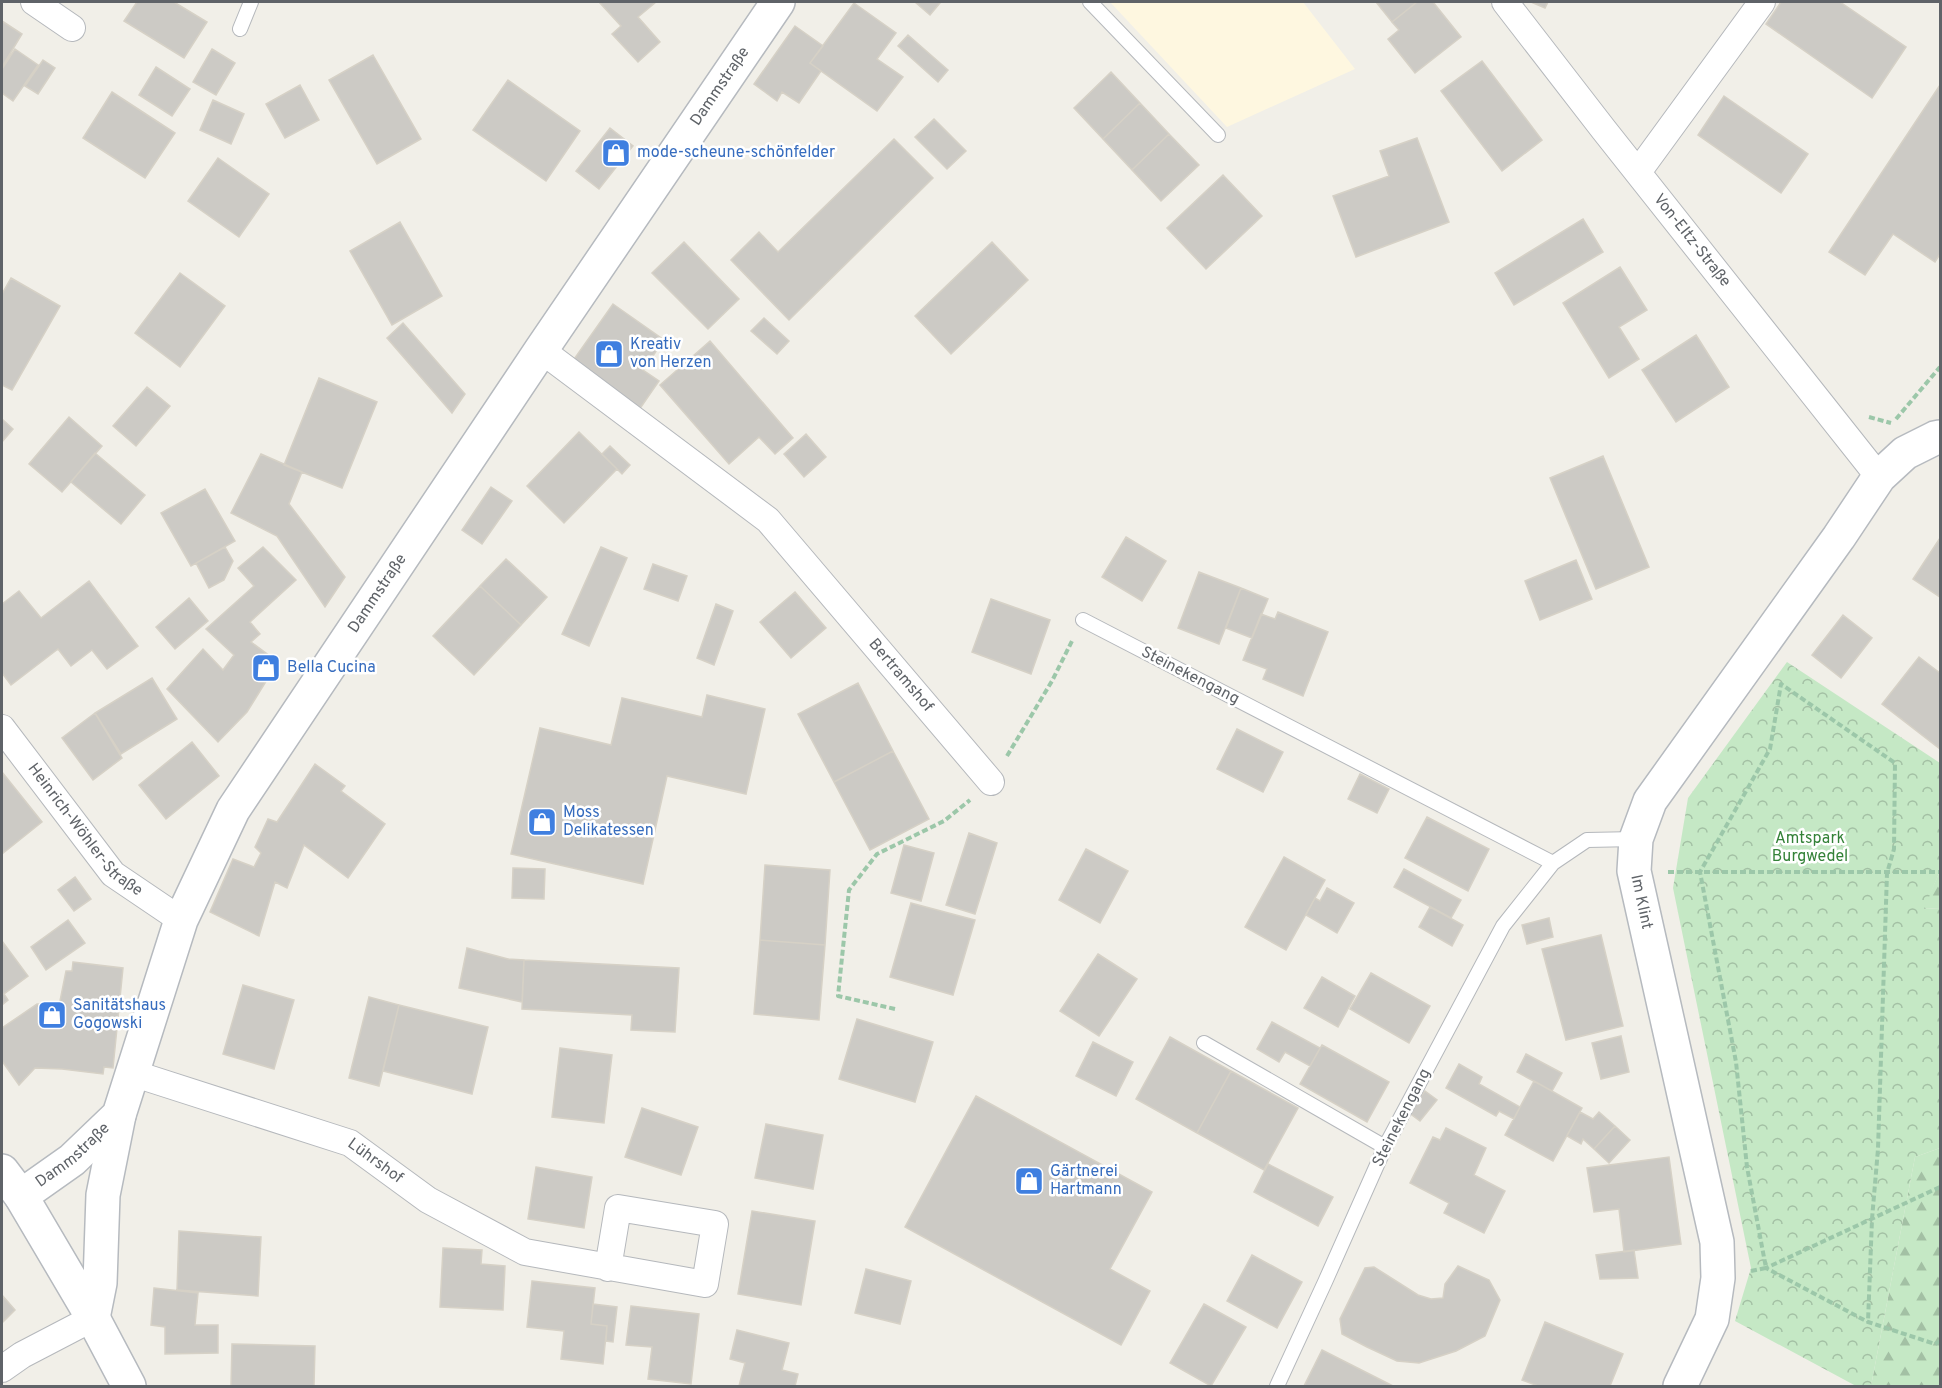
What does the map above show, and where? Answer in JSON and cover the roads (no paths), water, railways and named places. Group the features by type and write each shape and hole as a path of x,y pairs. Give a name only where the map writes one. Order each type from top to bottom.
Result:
{"main road":[{"name":"Dammstraße","path":"21,1196 72,1160 119,1115 181,920 233,810 541,350 778,2"},
{"name":"Im Klint","path":"1680,1386 1712,1319 1718,1278 1717,1242 1634,871 1636,839 1650,801 1839,537 1879,477 1905,453 1941,437"},
{"path":"93,1318 100,1283 103,1195 119,1115"},
{"path":"2,1171 21,1196 93,1318 129,1386"}],"street":[{"path":"34,2 72,28"},
{"name":"Von-Eltz-Straße","path":"1505,2 1879,477"},
{"path":"1638,172 1762,2"},
{"name":"Bertramshof","path":"541,350 768,520 991,782"},
{"name":"Heinrich-Wöhler-Straße","path":"2,728 113,874 181,920"},
{"name":"Lührshof","path":"132,1073 350,1143 428,1200 525,1252 608,1268"},
{"path":"2,1370 22,1355 93,1318"}],"lane":[{"path":"240,29 251,2"},
{"path":"1090,2 1218,135"},
{"name":"Steinekengang","path":"1083,620 1552,863"},
{"name":"Steinekengang","path":"1276,1386 1385,1147 1503,926 1552,863 1587,840 1636,839"},
{"path":"1204,1043 1385,1147"}],"place":[{"name":"mode-scheune-schönfelder","path":"616,153"},
{"name":"Kreativ von Herzen","path":"609,354"},
{"name":"Bella Cucina","path":"266,668"},
{"name":"Moss Delikatessen","path":"542,822"},
{"name":"Sanitätshaus Gogowski","path":"52,1015"},
{"name":"Gärtnerei Hartmann","path":"1029,1181"}],"park label":[{"name":"Amtspark Burgwedel","path":"1810,848"}]}
